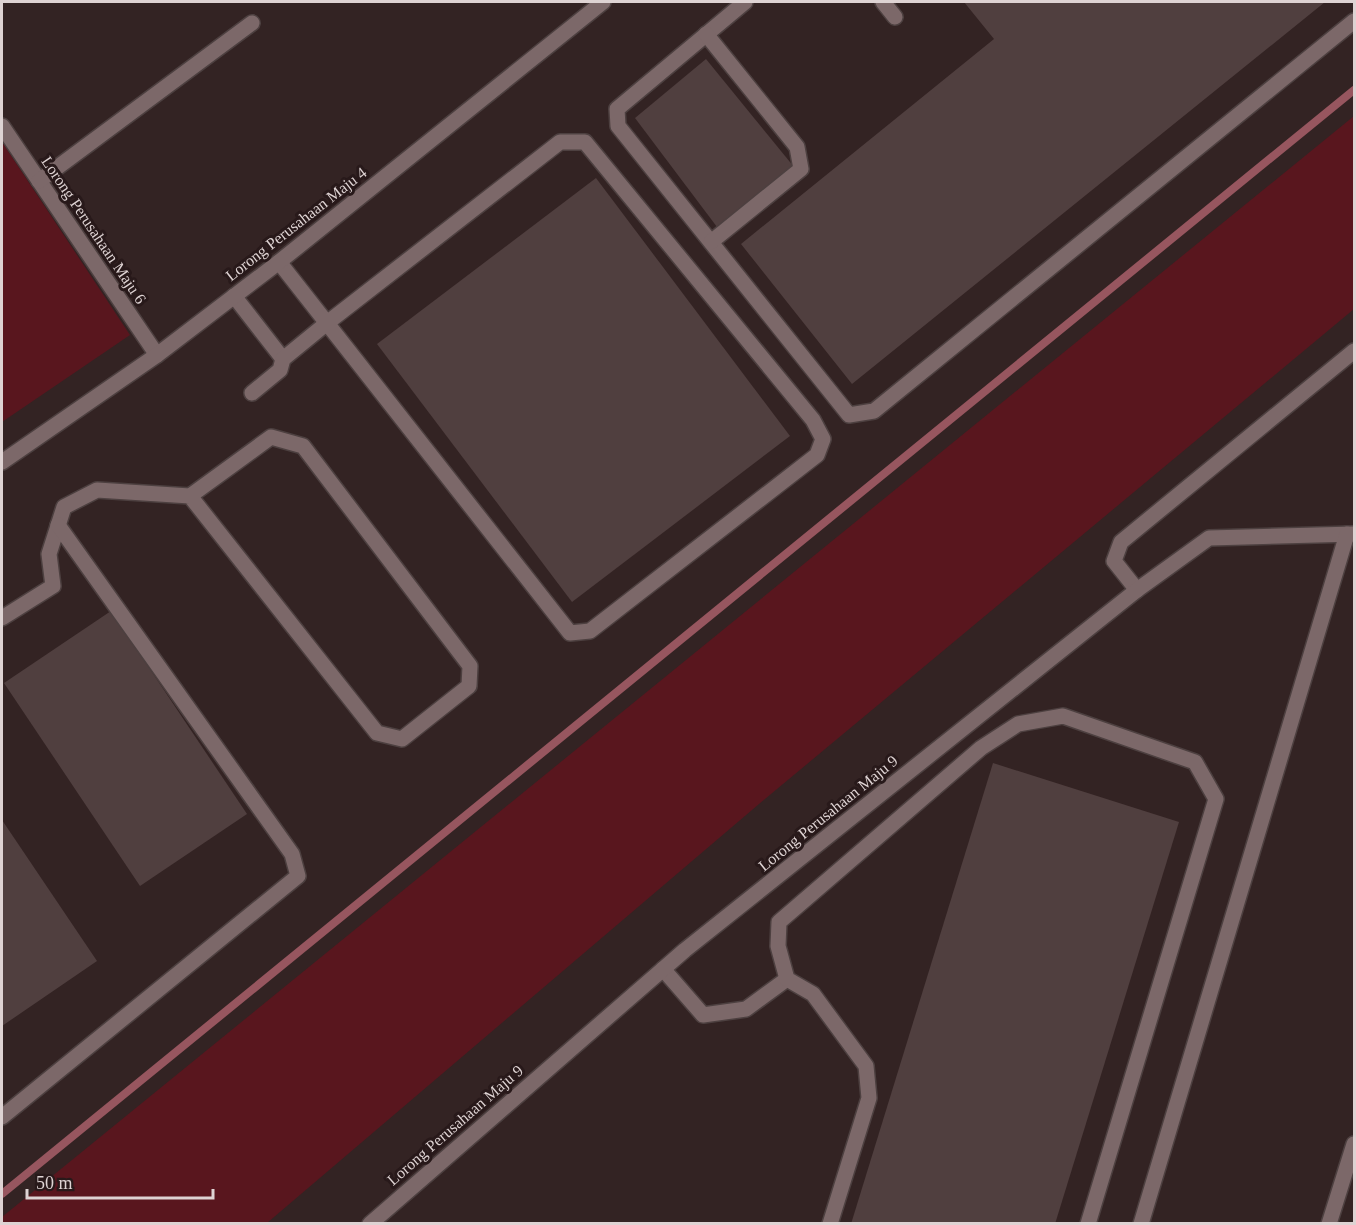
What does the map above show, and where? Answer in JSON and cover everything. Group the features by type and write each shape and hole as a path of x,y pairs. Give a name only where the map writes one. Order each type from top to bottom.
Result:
{"street":[{"name":"Lorong Perusahaan Maju 4","path":"2,462 157,355 279,262 603,2"},
{"path":"744,2 617,109 618,126 849,415 874,411 1354,21"},
{"path":"884,2 895,17"},
{"path":"39,181 252,23"},
{"path":"706,34 797,147 801,169 711,242"},
{"name":"Lorong Perusahaan Maju 6","path":"2,126 157,355"},
{"path":"252,393 280,370 283,359 327,323 560,142 585,142 813,420 823,439 816,455 590,631 570,633 327,323 279,262"},
{"path":"234,296 283,359"},
{"path":"1137,590 1114,561 1121,542 1354,351"},
{"path":"2,618 53,586 49,554 64,507 97,490 190,496 271,437 303,446 470,666 469,686 402,740 377,733 190,496"},
{"path":"2,1117 298,876 292,855 58,525"},
{"path":"1141,1224 1351,534"},
{"name":"Lorong Perusahaan Maju 9","path":"370,1224 663,969 1137,590 1209,538 1351,534"},
{"path":"830,1224 868,1098 866,1066 813,994 787,979 778,946 779,922 981,748 1018,724 1063,716 1195,762 1216,799 1088,1224"},
{"path":"663,969 703,1015 746,1009 787,979"},
{"path":"1329,1224 1354,1144"}],"shaded area":[{"path":"1354,116 1354,309 765,799 267,1223 2,1223 2,1217"},
{"path":"2,142 130,335 2,422"}],"building":[{"path":"964,2 1325,2 852,384 741,244 994,39"},
{"path":"706,59 794,167 717,227 635,118"},
{"path":"596,178 790,436 572,602 377,344"},
{"path":"111,611 247,814 140,886 4,683"},
{"path":"993,763 1179,822 1055,1224 851,1224"},
{"path":"2,820 97,961 2,1026"}],"waterway":[{"path":"2,1194 1354,90"}]}
